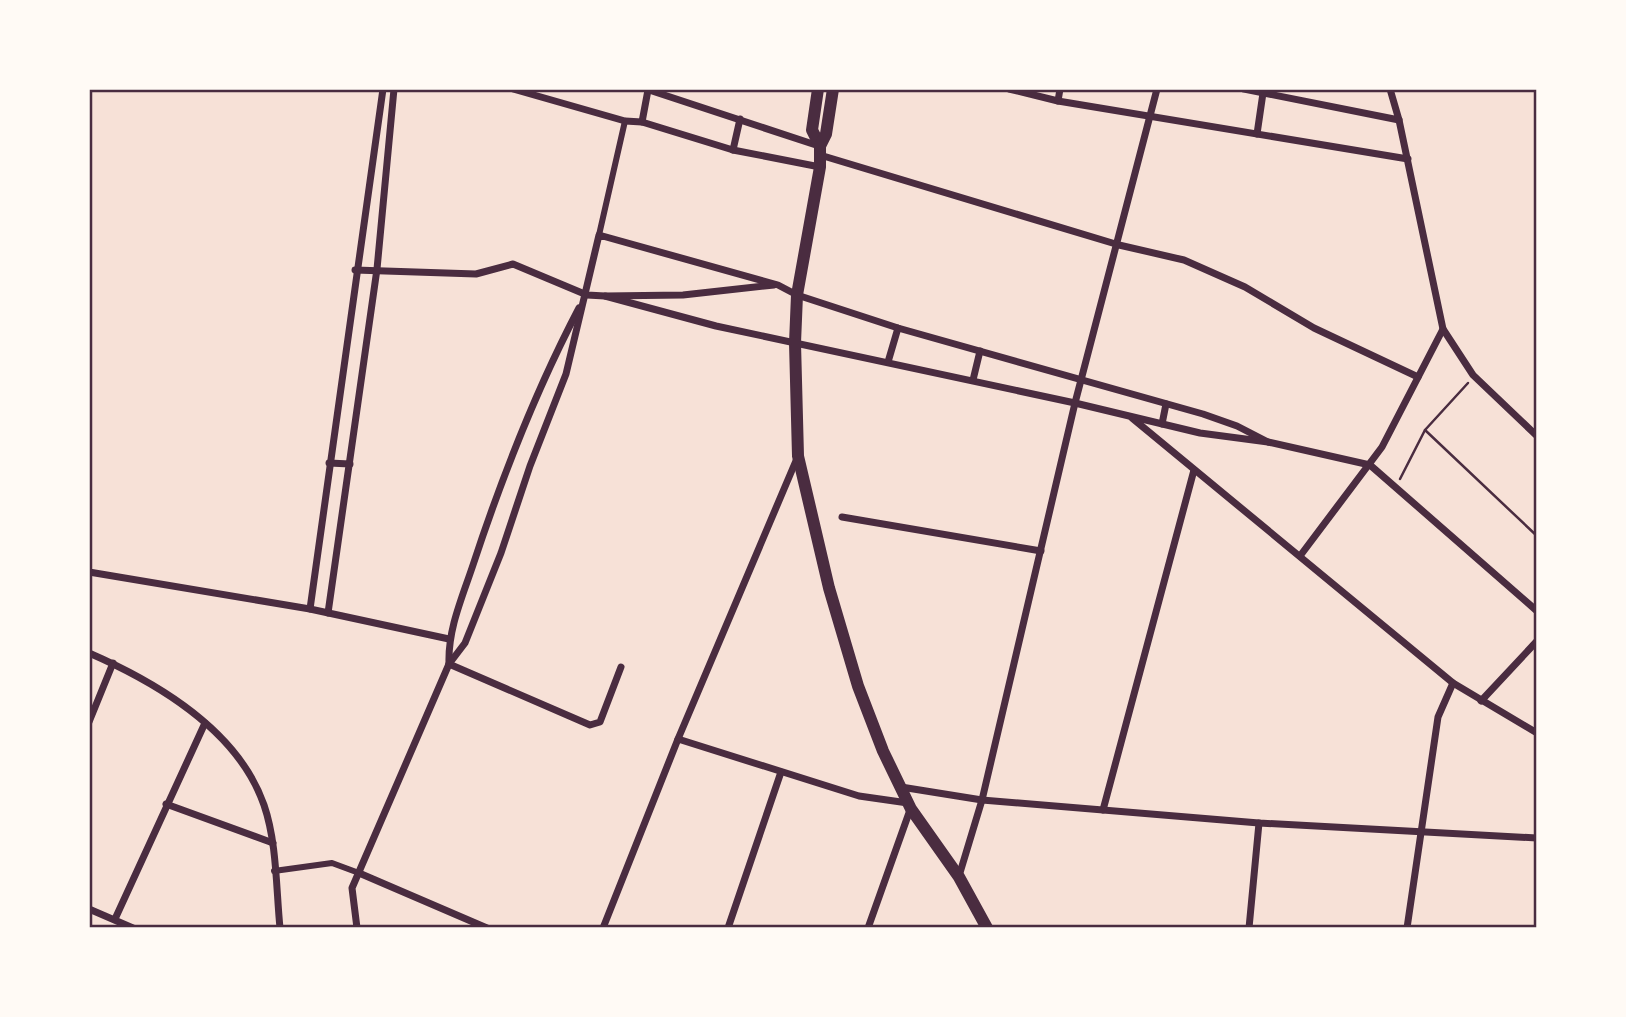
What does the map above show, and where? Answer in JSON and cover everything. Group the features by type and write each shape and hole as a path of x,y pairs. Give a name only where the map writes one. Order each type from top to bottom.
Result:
{"main road":[{"path":"818,89 812,130 820,156"},
{"path":"833,89 797,295 795,344 798,456 829,588 858,687 909,806 959,877 988,928"}],"street":[{"path":"310,609 355,270 383,89"},
{"path":"328,613 377,269 394,89"},
{"path":"513,89 625,121 642,122 733,150 820,156"},
{"path":"1009,89 1058,101 1408,159"},
{"path":"1058,101 1060,89"},
{"path":"959,877 982,800 1075,402 1119,245 1157,89"},
{"path":"1244,89 1399,120"},
{"path":"1390,89 1408,159 1443,329 1473,375 1537,436"},
{"path":"642,122 647,90 740,119 820,156 1119,245 1184,260 1245,286 1314,328 1418,377"},
{"path":"1257,134 1264,93"},
{"path":"733,150 740,119"},
{"path":"357,928 352,888 449,664 465,643 501,553 565,374 587,295 625,121"},
{"path":"599,234 778,285 797,295 898,328 1081,382 1203,414 1237,426 1268,442"},
{"path":"355,270 476,274 513,264 587,295 605,296 683,295 778,285"},
{"path":"449,664 449,639 484,531 547,370 587,295"},
{"path":"605,296 795,344 1075,402 1200,433 1268,442 1370,465 1537,611"},
{"path":"888,362 898,328"},
{"path":"1300,556 1370,465 1443,329"},
{"path":"973,380 980,351"},
{"path":"1162,424 1166,404"},
{"path":"1200,433 1203,414"},
{"path":"1129,416 1453,684 1537,733"},
{"path":"603,928 678,738 798,456"},
{"path":"329,463 350,464"},
{"path":"1104,810 1194,470"},
{"path":"842,517 1041,551"},
{"path":"89,572 310,609 449,639"},
{"path":"1481,701 1537,641"},
{"path":"89,653 144,681 205,723 249,771 264,805 273,843 280,928"},
{"path":"89,722 113,663"},
{"path":"449,664 590,726 600,722 621,667"},
{"path":"1407,928 1438,716 1453,684"},
{"path":"115,919 205,723"},
{"path":"678,738 859,796 909,806 868,928"},
{"path":"728,928 781,772"},
{"path":"900,787 982,800 1259,823 1419,834 1537,838"},
{"path":"166,804 273,843"},
{"path":"1249,928 1259,823"},
{"path":"274,871 332,863 488,928"},
{"path":"89,909 133,928"}],"path":[{"path":"1396,485 1425,430 1473,375"},
{"path":"1425,430 1537,536"}]}
